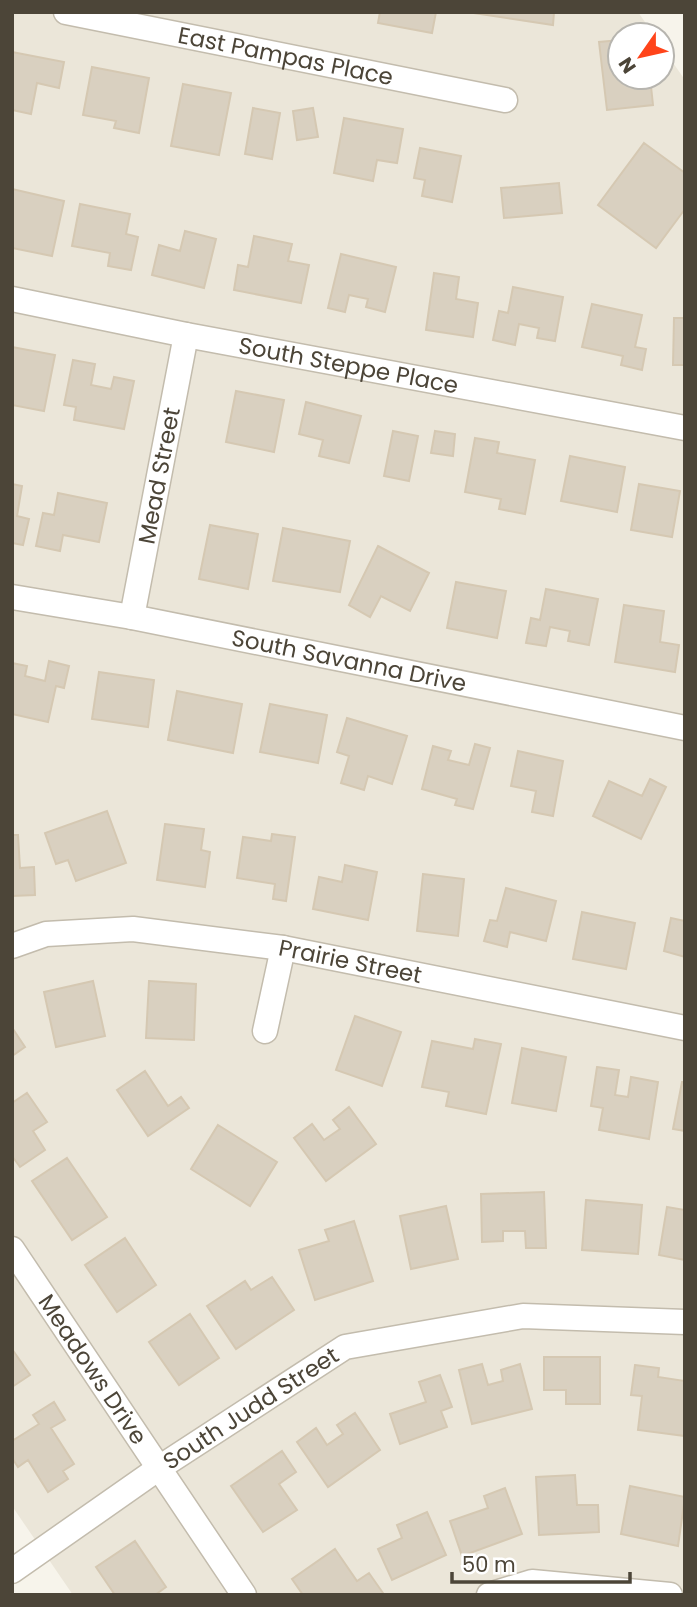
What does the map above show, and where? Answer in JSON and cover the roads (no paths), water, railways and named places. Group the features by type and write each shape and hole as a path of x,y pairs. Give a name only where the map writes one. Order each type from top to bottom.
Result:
{"street":[{"name":"East Pampas Place","path":"66,12 505,100"},
{"name":"South Steppe Place","path":"12,299 186,335 685,428"},
{"name":"Mead Street","path":"132,617 186,335"},
{"name":"South Savanna Drive","path":"12,597 132,617 685,728"},
{"name":"Prairie Street","path":"12,946 46,934 134,929 283,947 685,1028"},
{"path":"265,1031 283,947"},
{"name":"Meadows Drive","path":"12,1249 244,1595"},
{"name":"South Judd Street","path":"12,1571 159,1468 345,1347 523,1316 685,1322"},
{"path":"489,1595 532,1582 670,1595"}]}
